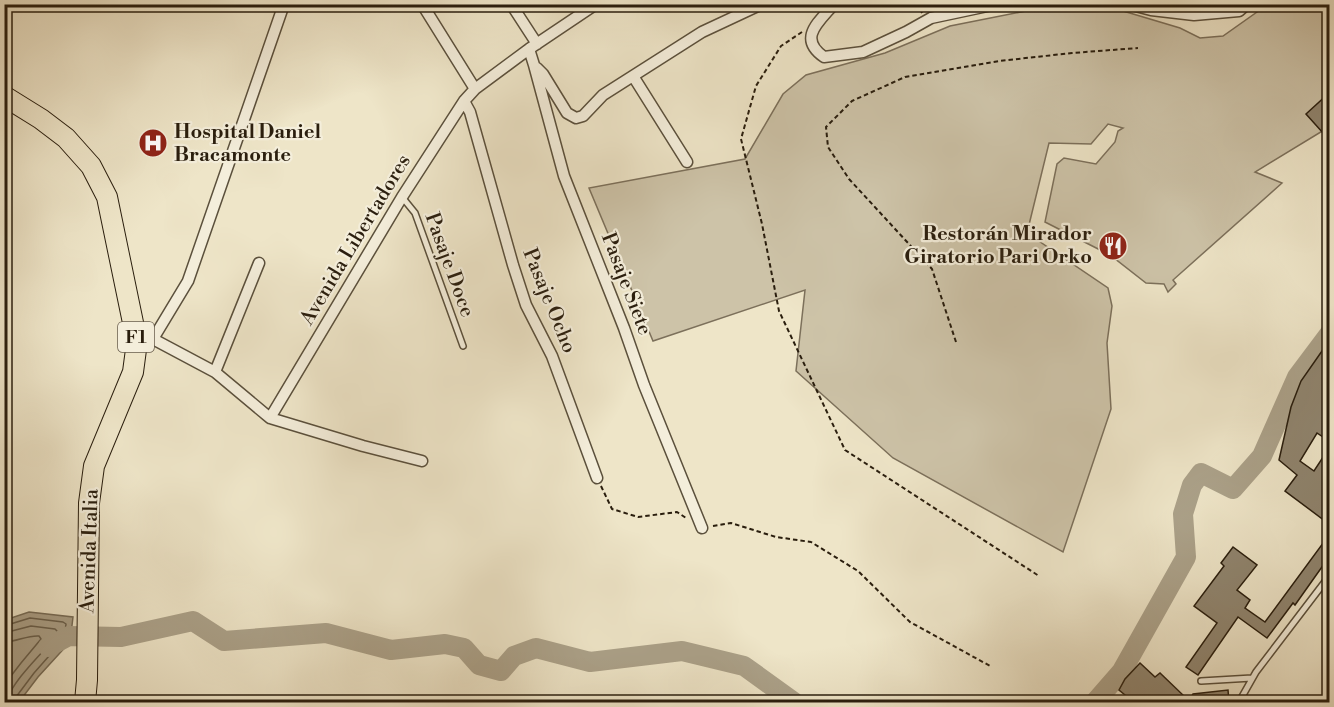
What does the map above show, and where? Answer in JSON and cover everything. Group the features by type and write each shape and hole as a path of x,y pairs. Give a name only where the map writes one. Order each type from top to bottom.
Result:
{"highway":[{"name":"Avenida Italia","path":"4,96 66,138 91,166 108,197 145,341 94,466 89,503 86,702"}],"street":[{"path":"284,4 188,281 145,341 215,372 270,418 422,461"},
{"path":"422,4 475,89"},
{"name":"Pasaje Siete","path":"511,4 533,46 534,65 564,176 624,327 644,385 702,528"},
{"path":"534,65 543,74 567,113 576,118 583,116 603,94 702,32 762,4"},
{"path":"834,4 814,27 811,40 816,51 824,57 862,52 931,18 997,4"},
{"path":"1128,4 1151,10 1194,15 1239,11 1247,4"},
{"name":"Avenida Libertadores","path":"270,418 402,197 464,101 475,89 533,46 596,5"},
{"path":"633,76 687,162"},
{"name":"Pasaje Ocho","path":"464,101 470,112 513,266 526,304 552,356 597,478"},
{"path":"215,372 259,263"}],"lane":[{"name":"Pasaje Doce","path":"402,197 415,213 463,346"},
{"path":"1239,702 1252,678 1329,575"},
{"path":"1329,626 1329,640"},
{"path":"1201,681 1252,678"}],"path":[{"path":"822,18 781,46 756,86 741,139 762,224 779,311 845,450 1039,576"},
{"path":"956,342 932,269 849,179 828,147 826,127 852,101 905,77 999,61 1138,48"},
{"path":"597,478 612,509 638,517 677,512 702,528 731,524 776,537 811,542 858,570 910,622 992,667"}],"shaded area":[{"path":"1103,5 1180,28 1200,38 1223,36 1267,5 1329,5 1329,127 1255,172 1282,183 1173,280 1176,284 1168,292 1164,284 1146,283 1110,255 1045,222 1057,164 1064,158 1096,164 1115,142 1118,131 1123,128 1108,124 1091,144 1049,143 1027,233 1108,288 1112,306 1107,343 1111,409 1063,552 893,458 796,371 805,290 653,341 589,188 745,159 783,94 806,75 885,53 950,26 1046,7"}],"water":[{"path":"29,612 73,617 70,642 19,702 5,702 5,620"}],"building":[{"path":"1329,93 1329,127 1323,133 1306,114"},
{"path":"1111,233 1117,233 1122,241 1120,247 1111,249 1106,244 1106,238"},
{"path":"1329,341 1329,441 1317,433 1300,461 1314,471 1329,448 1329,524 1285,491 1297,475 1279,460 1291,407 1301,381"},
{"path":"1329,535 1329,557 1295,605 1293,603 1267,638 1238,617 1198,675 1186,667 1217,623 1194,606 1224,566 1221,563 1233,547 1257,565 1237,590 1250,600 1245,608 1265,622"},
{"path":"1140,663 1155,677 1160,673 1184,696 1180,702 1118,702 1125,695 1119,690 1125,679"},
{"path":"1228,690 1229,702 1188,702 1193,694"}],"waterway":[{"path":"1095,702 1122,671 1186,557 1183,514 1192,485 1201,473 1233,489 1262,456 1297,377 1330,333"},
{"path":"48,647 69,636 121,637 193,621 224,641 326,633 391,650 445,644 464,648 479,665 501,671 514,656 536,648 590,662 682,651 744,666 794,702"}],"place":[{"name":"Hospital Daniel Bracamonte","path":"153,143"},
{"name":"Restorán Mirador Giratorio Pari Orko","path":"1113,246"}]}
